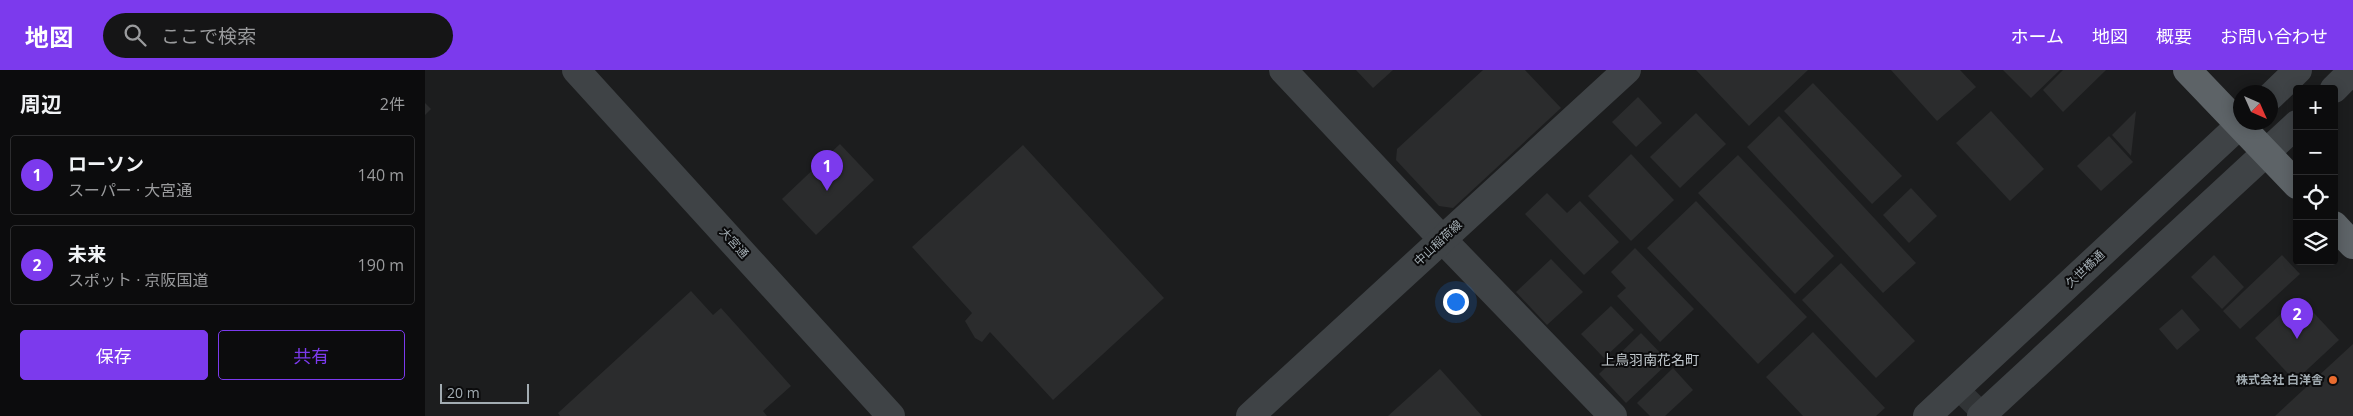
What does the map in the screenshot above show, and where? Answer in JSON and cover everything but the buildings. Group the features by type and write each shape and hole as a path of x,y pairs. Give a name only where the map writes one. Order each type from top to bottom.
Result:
{"highway":[{"path":"2187,70 2233,116"},
{"path":"2246,130 2293,181"},
{"path":"2338,229 2353,245"}],"street":[{"name":"大宮通","path":"576,70 891,416"},
{"path":"1283,70 1442,239 1613,416"},
{"name":"中山稲荷線","path":"1250,416 1627,70"},
{"path":"2278,89 2298,70"},
{"path":"2337,85 2353,70"},
{"path":"1957,388 1982,415 2293,128"},
{"name":"久世橋通","path":"1927,416 2235,130"}],"shaded area":[{"path":"425,70 2353,70 2353,416 425,416"}],"place":[{"name":"ローソン","path":"827,191"},
{"name":"未来","path":"2297,339"},
{"name":"株式会社 白洋舎","path":"2333,380"}],"district":[{"name":"上鳥羽南花名町","path":"1650,360"}]}
